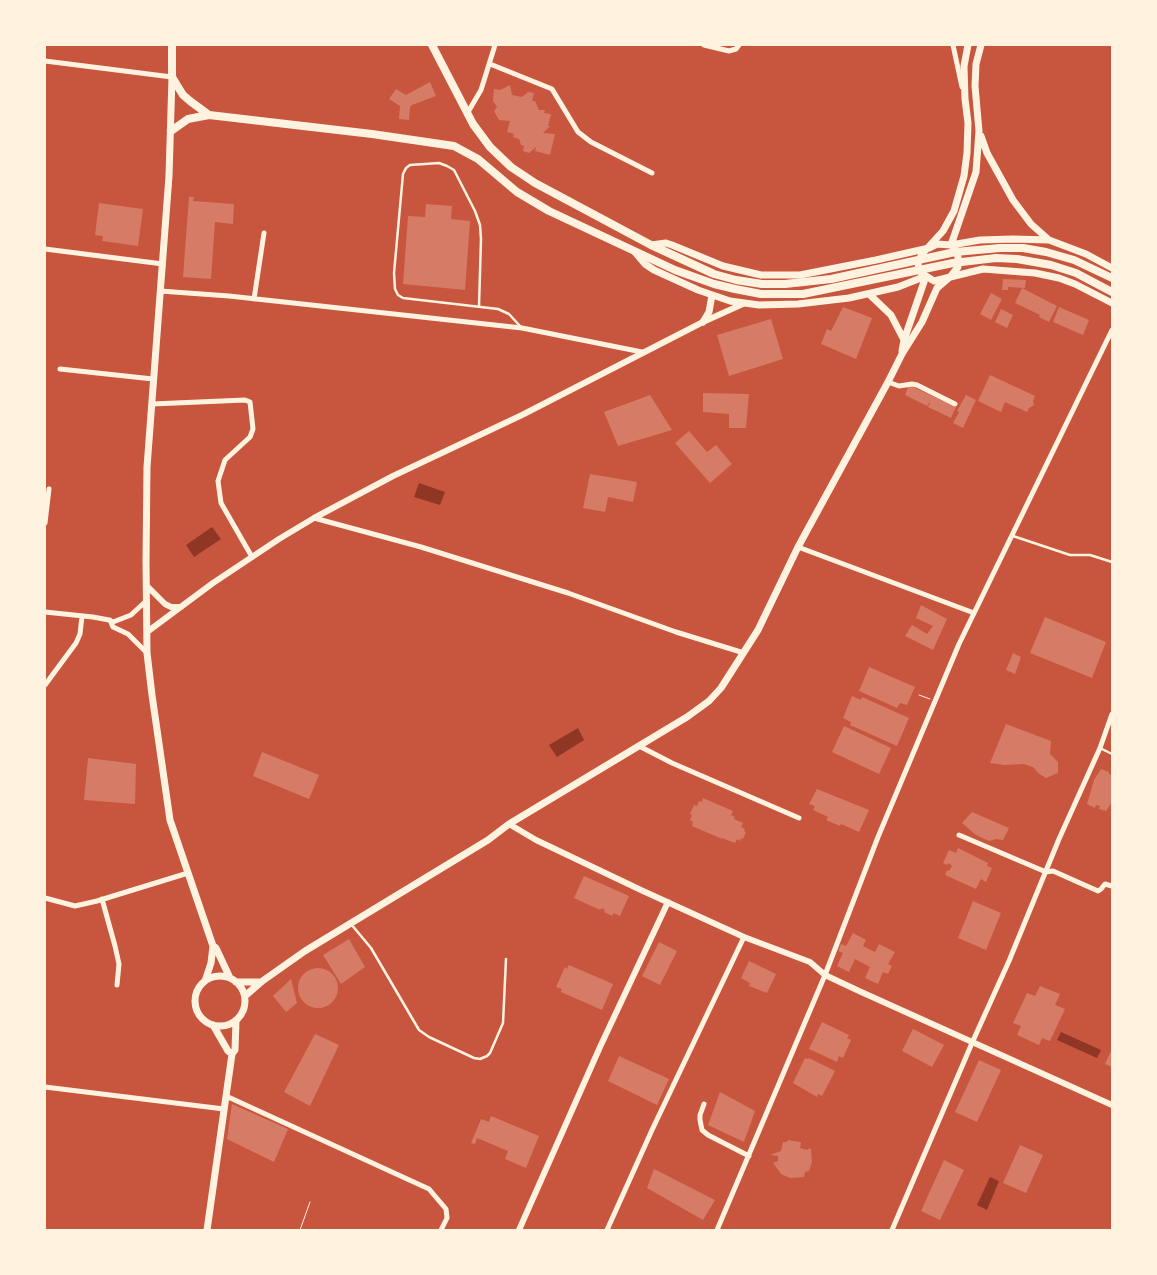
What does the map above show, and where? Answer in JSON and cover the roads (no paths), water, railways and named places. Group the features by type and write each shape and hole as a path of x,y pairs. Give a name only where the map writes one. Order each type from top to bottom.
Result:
{"main road":[{"path":"172,45 170,131 163,264 153,379 146,514 148,653 152,695 170,820 213,946 211,963 204,982 196,994 197,1010 206,1022 213,1025 229,1025 242,1014 245,996 242,988 233,980 216,948 213,946"},
{"path":"432,45 473,124 490,147 511,167 535,183 651,245 714,274 762,284 785,284 831,279 934,256 980,249 1023,248 1074,260 1112,278"},
{"path":"968,45 964,66 968,123 968,153 964,176 954,210 943,231 922,254 918,262 920,271 934,281 983,268 1035,273 1075,284 1112,303"},
{"path":"951,245 976,172 979,131 975,86 976,64 981,45"},
{"path":"172,76 190,101 209,115"},
{"path":"170,131 188,119 209,115 454,146 466,151 529,200 632,250 694,278 761,294 782,295 818,292 953,263 986,259 1017,259 1051,265 1076,273 1112,292"},
{"path":"979,131 987,153 1013,200 1031,224 1050,240"},
{"path":"651,245 672,244 723,266 761,275 784,276 822,271 929,248 937,244 951,245 980,240 1013,238 1050,240 1086,254 1112,268"},
{"path":"245,996 261,982 305,952 439,868 488,840 509,824 687,717 709,701 721,688 758,630 798,547 902,354 922,322 937,288 958,267 956,250 951,245"},
{"path":"632,250 645,264 654,270 712,295 759,305 798,304 849,298 898,287 926,276"},
{"path":"902,354 904,340 926,276"},
{"path":"869,294 891,315 904,340"},
{"path":"703,322 709,312 712,295"},
{"path":"204,982 212,977 221,976 233,980 261,982"},
{"path":"207,1230 232,1054 235,1050 236,1021"},
{"path":"213,1025 228,1051 232,1054"}],"street":[{"path":"468,112 481,90 495,45"},
{"path":"704,45 729,51 736,49 739,45"},
{"path":"953,45 965,99"},
{"path":"45,61 172,76"},
{"path":"490,64 552,89 578,132 591,142 652,173"},
{"path":"254,299 264,233"},
{"path":"45,249 163,264"},
{"path":"160,291 254,299 522,328 642,352"},
{"path":"147,632 252,557 314,518 393,476 745,303"},
{"path":"716,1230 826,975 878,837 959,644 1112,330"},
{"path":"60,368 153,379"},
{"path":"888,382 899,386 917,385 955,404"},
{"path":"152,404 245,400 250,402 253,430 250,437 225,460 218,481 221,503 252,557"},
{"path":"45,523 49,489"},
{"path":"314,518 421,547 568,593 676,632 744,653"},
{"path":"798,547 974,613"},
{"path":"146,585 165,604 181,607"},
{"path":"45,612 113,622 125,618 146,601"},
{"path":"45,684 76,643 80,634 82,616"},
{"path":"109,620 112,627 122,630 135,638 148,653"},
{"path":"892,1230 1100,748 1112,714"},
{"path":"639,746 672,763 799,818"},
{"path":"509,824 536,840 668,902 744,937 810,962 826,975 1112,1105"},
{"path":"959,836 1046,872 1054,871 1098,890 1104,884 1112,886"},
{"path":"45,898 75,906 188,873"},
{"path":"102,899 118,964 116,985"},
{"path":"519,1230 600,1047 668,902"},
{"path":"607,1230 652,1130 744,937"},
{"path":"45,1087 224,1109"},
{"path":"226,1096 429,1189 446,1209 447,1218 441,1230"},
{"path":"704,1104 700,1120 702,1130 749,1156"}],"lane":[{"path":"479,306 481,239 480,225 475,211 454,170 438,164 410,165 403,174 394,273 395,289 398,295 403,298 498,309 509,314 522,328"},
{"path":"1012,535 1070,555 1090,555 1112,562"},
{"path":"1100,748 1112,754"},
{"path":"351,924 371,948 419,1030 429,1037 474,1058 480,1059 490,1053 503,1023 506,959"}]}
